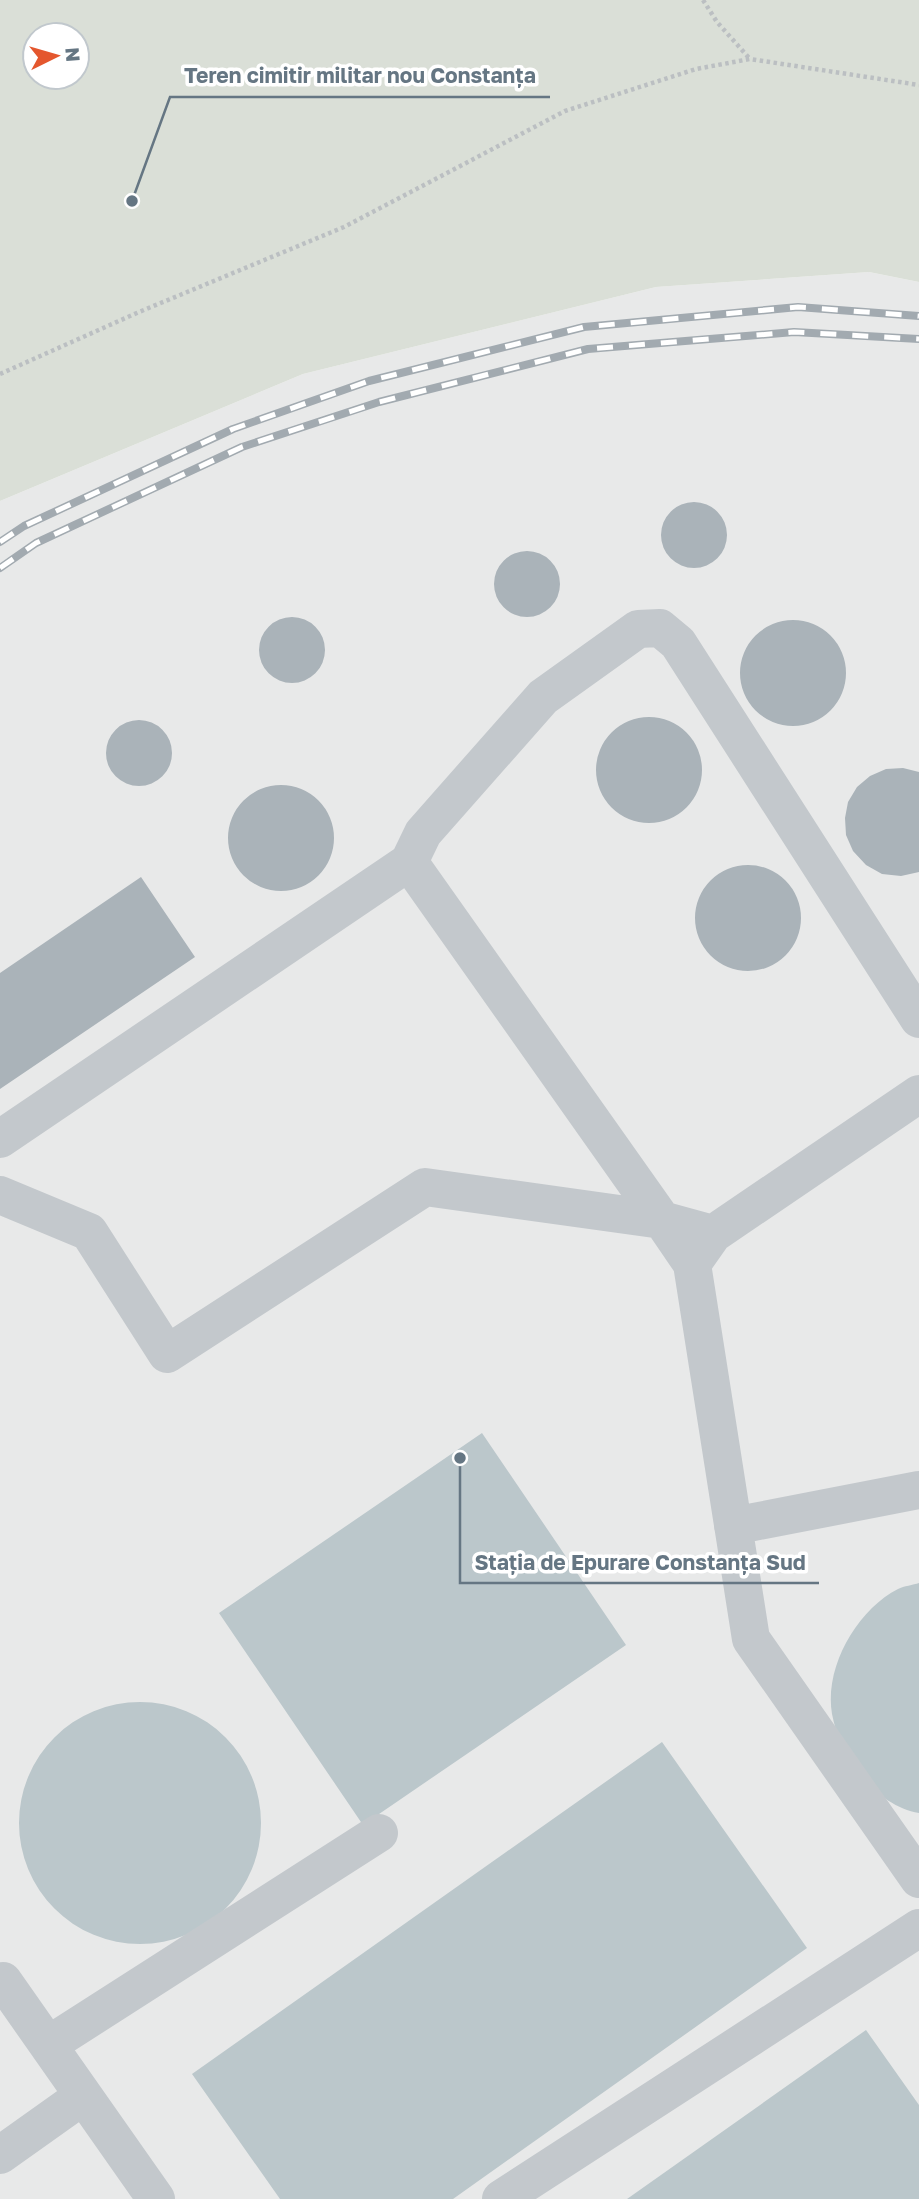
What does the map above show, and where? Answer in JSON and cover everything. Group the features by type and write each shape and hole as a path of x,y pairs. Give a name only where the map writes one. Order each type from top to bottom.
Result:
{"lane":[{"path":"0,1139 409,862 423,833 543,697 638,629 660,628 678,643 919,1019"},
{"path":"409,862 662,1220 702,1249 733,1525 751,1639 919,1879"},
{"path":"702,1249 919,1094"},
{"path":"0,1195 89,1232 167,1354 425,1187 662,1220"},
{"path":"733,1525 919,1490"},
{"path":"48,2045 379,1833"},
{"path":"501,2199 919,1928"},
{"path":"0,1983 3,1981 156,2199"},
{"path":"0,2155 83,2096"}],"path":[{"path":"703,0 717,22 750,59"},
{"path":"0,374 139,312 344,228 565,111 696,69 750,59 919,85"}],"shaded area":[{"path":"0,0 919,0 919,282 869,272 656,287 303,374 0,501"},
{"path":"869,272 919,282 919,2199 0,2199 0,501 303,374 656,287"},
{"path":"482,1433 626,1645 363,1825 219,1613"},
{"path":"919,1583 919,1813 901,1808 885,1798 859,1772 839,1738 832,1714 831,1696 839,1659 857,1625 883,1598 900,1588"},
{"path":"140,1702 186,1711 217,1730 233,1746 256,1788 261,1823 252,1869 233,1900 217,1916 175,1939 140,1944 94,1935 63,1916 47,1900 24,1858 19,1823 28,1777 47,1746 63,1730 105,1707"},
{"path":"662,1742 807,1948 453,2199 280,2199 192,2074"},
{"path":"866,2030 919,2105 919,2199 627,2199"}],"building":[{"path":"694,502 707,505 717,512 724,522 727,535 724,548 717,558 707,565 694,568 681,565 671,558 664,548 661,535 664,522 671,512 681,505"},
{"path":"527,551 540,554 550,561 557,571 560,584 557,597 550,607 540,614 527,617 514,614 504,607 497,597 494,584 497,571 504,561 514,554"},
{"path":"292,617 305,620 315,627 322,637 325,650 322,663 315,673 305,680 292,683 279,680 269,673 262,663 259,650 262,637 269,627 279,620"},
{"path":"793,620 813,624 831,635 842,653 846,673 842,693 831,711 813,722 793,726 773,722 755,711 744,693 740,673 744,653 755,635 773,624"},
{"path":"649,717 669,721 687,732 698,750 702,770 698,790 687,808 669,819 649,823 629,819 611,808 600,790 596,770 600,750 611,732 629,721"},
{"path":"139,720 152,723 162,730 169,740 172,753 169,766 162,776 152,783 139,786 126,783 116,776 109,766 106,753 109,740 116,730 126,723"},
{"path":"903,768 919,772 919,872 901,876 882,874 866,865 853,851 846,835 848,802 857,787 870,776 886,769"},
{"path":"281,785 301,789 319,800 330,818 334,838 330,858 319,876 301,887 281,891 261,887 243,876 232,858 228,838 232,818 243,800 261,789"},
{"path":"748,865 768,869 786,880 797,898 801,918 797,938 786,956 768,967 748,971 728,967 710,956 699,938 695,918 699,898 710,880 728,869"},
{"path":"141,877 195,957 0,1089 0,973"}],"railway":[{"path":"0,542 24,526 233,429 369,381 584,327 798,307 919,316"},
{"path":"0,568 36,543 242,447 379,402 588,349 794,332 919,339"}],"place":[{"name":"Teren cimitir militar nou Constanța","path":"132,201"},
{"name":"Stația de Epurare Constanța Sud","path":"460,1458"}]}
